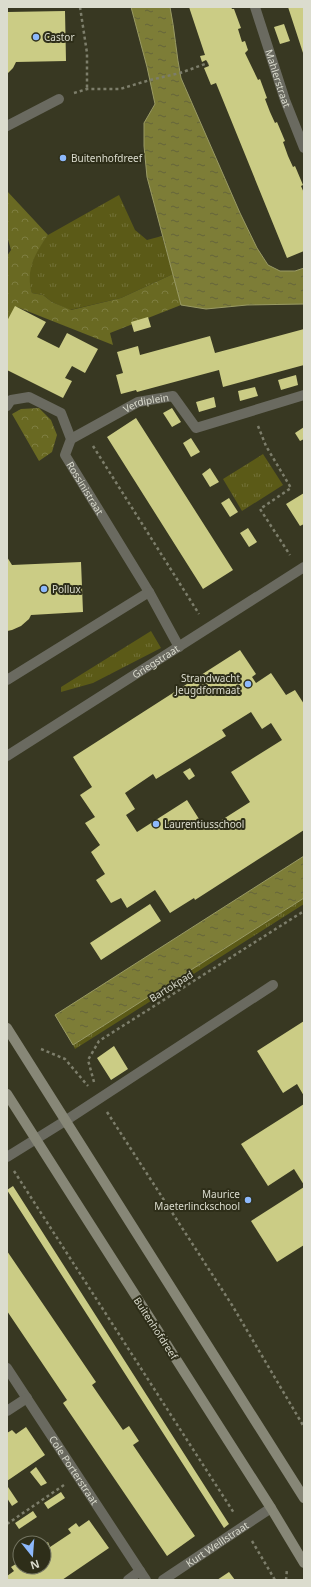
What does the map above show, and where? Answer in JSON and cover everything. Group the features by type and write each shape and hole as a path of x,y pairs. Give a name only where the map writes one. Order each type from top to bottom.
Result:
{"street":[{"name":"Mahlerstraat","path":"255,7 285,100 304,148"},
{"path":"7,126 59,99"},
{"name":"Verdiplein","path":"71,439 138,402 173,396 196,428 304,395"},
{"path":"7,406 11,400 30,396 61,413 71,439"},
{"name":"Rossinistraat","path":"71,439 65,455 149,592 179,647"},
{"name":"Griegstraat","path":"7,756 302,568"},
{"path":"7,680 149,592"},
{"path":"7,1157 36,1140 272,985"},
{"path":"7,1028 304,1498"},
{"name":"Buitenhofdreef","path":"7,1094 271,1508 304,1563"},
{"name":"Cole Porterstraat","path":"7,1368 143,1576"},
{"path":"7,1411 27,1398"},
{"name":"Kurt Weillstraat","path":"163,1580 271,1508"},
{"path":"128,1580 143,1576"}],"path":[{"path":"80,7 87,53 87,89"},
{"path":"59,99 87,89 120,89 180,73 208,63"},
{"path":"251,411 266,446 291,488 260,509 302,568"},
{"path":"84,431 208,628"},
{"name":"Bartokpad","path":"99,1099 88,1060 99,1041 304,911"},
{"path":"39,1048 65,1059 99,1099 232,1305 304,1427"},
{"path":"11,1167 243,1527 275,1580"},
{"path":"7,1524 77,1475"}],"green space":[{"path":"7,191 48,235 32,262 30,285 32,293 43,295 52,302 71,310 121,298 173,274 181,305 110,333 113,345 17,307 7,333 7,256 11,250 7,236"},
{"path":"119,195 135,230 147,240 162,236 173,274 121,298 70,310 52,302 43,295 32,293 29,284 29,271 37,250 48,235"},
{"path":"39,408 51,420 57,435 52,452 39,461 12,414 21,409"},
{"path":"263,454 283,485 242,511 223,479"},
{"path":"151,631 161,648 93,683 61,692 61,687"},
{"path":"304,898 304,904 75,1049 73,1045"}],"water":[{"path":"131,7 170,7 181,78 240,213 257,248 268,265 280,271 295,271 304,268 304,304 247,305 206,309 181,305 147,177 144,146 144,123 155,104"},
{"path":"304,856 304,898 73,1045 55,1015"}],"building":[{"path":"189,7 231,7 234,9 241,28 238,29 242,42 245,41 248,50 245,53 258,80 260,79 270,112 275,123 277,122 285,141 283,142 288,156 293,167 295,166 303,185 301,186 304,193 304,251 287,258 216,83 211,85 204,68 209,66 206,60 202,62 200,56 205,55"},
{"path":"288,7 304,7 304,56"},
{"name":"Castor","path":"65,11 66,61 16,62 7,74 7,12"},
{"path":"284,24 290,41 280,44 274,27"},
{"path":"15,306 46,322 37,337 59,348 67,333 98,349 85,373 72,366 65,378 72,381 63,398 7,370 7,321"},
{"path":"148,317 151,327 134,332 131,322"},
{"path":"304,329 304,365 223,387 219,370 137,392 136,390 121,394 116,375 123,373 117,352 138,346 140,355 210,336 215,353"},
{"path":"296,375 298,385 281,390 278,380"},
{"path":"255,387 258,396 240,401 238,391"},
{"path":"214,397 216,407 199,412 196,402"},
{"path":"172,408 181,422 172,427 163,413"},
{"path":"136,418 233,570 203,589 107,437"},
{"path":"304,427 304,439 300,441 295,433"},
{"path":"191,438 200,452 191,457 183,443"},
{"path":"210,468 219,482 210,487 202,474"},
{"path":"304,493 304,524 300,526 286,504"},
{"path":"229,498 238,512 230,517 221,503"},
{"path":"248,528 257,542 249,547 240,533"},
{"name":"Pollux","path":"7,557 12,565 81,562 83,612 31,615 29,619 21,626 7,631"},
{"path":"240,650 256,674 252,677 256,683 271,673 286,695 295,690 304,704 304,830 195,900 194,898 170,913 155,890 127,908 121,898 111,903 96,880 105,874 91,852 100,845 85,823 95,817 80,795 92,787 73,757","holes":["251,712 262,729 271,723 282,740 231,772 250,802 206,830 187,800 137,832 126,815 135,809 125,793 153,774 156,779 226,736 222,730"]},
{"path":"190,768 195,776 189,780 183,772"},
{"path":"150,904 161,921 101,960 90,943"},
{"path":"304,1021 304,1096 297,1084 283,1093 257,1051"},
{"path":"114,1046 128,1069 111,1080 97,1058"},
{"path":"304,1104 304,1185 294,1169 268,1186 241,1144"},
{"path":"13,1186 229,1524 224,1528 7,1190"},
{"path":"304,1187 304,1245 277,1262 251,1221"},
{"path":"7,1251 96,1382 92,1385 123,1430 129,1426 139,1441 133,1445 195,1536 167,1556 63,1403 67,1400 7,1311"},
{"path":"26,1427 45,1455 7,1481 7,1433 12,1430 16,1434"},
{"path":"36,1467 47,1483 41,1486 30,1472"},
{"path":"8,1487 18,1502 12,1506 7,1498"},
{"path":"61,1492 65,1498 48,1509 44,1503"},
{"path":"33,1511 37,1517 19,1529 15,1523"},
{"path":"89,1520 109,1548 62,1580 7,1580 7,1576 12,1572 12,1575 52,1575 52,1546 71,1533 68,1529 76,1523 79,1527"},
{"path":"229,1572 235,1580 217,1580"}],"place":[{"name":"Castor","path":"36,37"},
{"name":"Buitenhofdreef","path":"63,158"},
{"name":"Pollux","path":"44,589"},
{"name":"Strandwacht Jeugdformaat","path":"248,684"},
{"name":"Laurentiusschool","path":"156,824"},
{"name":"Maurice Maeterlinckschool","path":"248,1200"}]}
